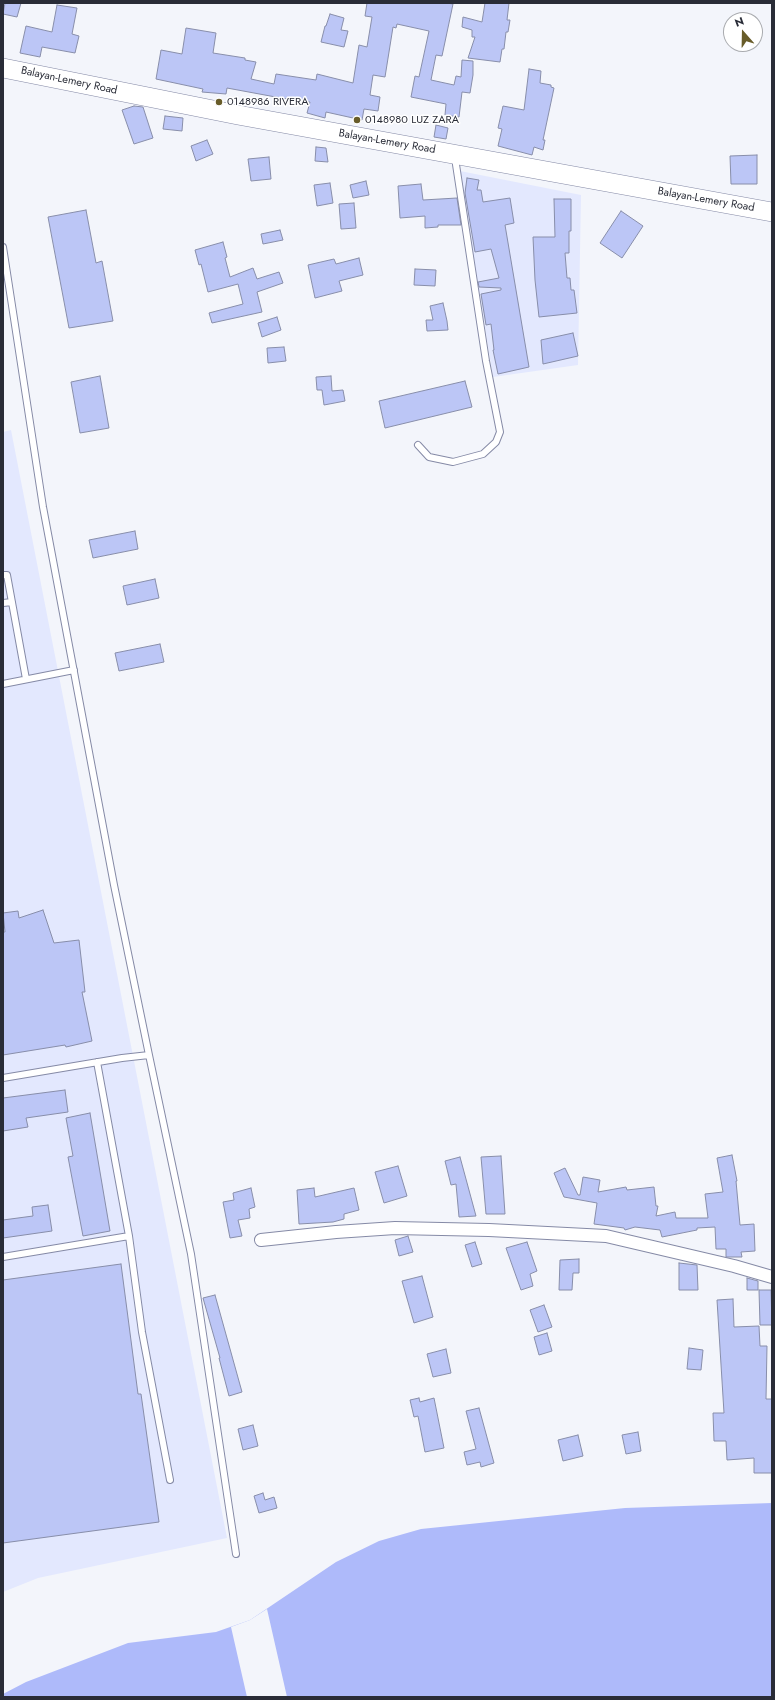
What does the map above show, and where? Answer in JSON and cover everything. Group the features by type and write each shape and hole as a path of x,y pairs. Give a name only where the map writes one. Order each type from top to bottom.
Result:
{"main road":[{"name":"Balayan-Lemery Road","path":"3,68 238,115 772,212"}],"street":[{"path":"261,1240 336,1232 395,1228 489,1230 606,1236 734,1266 772,1277"}],"lane":[{"path":"418,445 429,457 453,462 483,454 496,442 500,432 486,360 454,154"},
{"path":"3,247 43,507 114,885 191,1254 236,1554"},
{"path":"3,575 7,575 26,679"},
{"path":"3,604 12,602"},
{"path":"3,684 74,670"},
{"path":"3,1078 149,1055"},
{"path":"97,1062 129,1236 142,1332 170,1480"},
{"path":"3,1257 129,1236"}],"shaded area":[{"path":"460,171 581,195 578,365 493,377"},
{"path":"11,430 227,1538 38,1578 3,1592 3,432"}],"water":[{"path":"772,1503 772,1697 3,1697 3,1694 26,1682 128,1643 216,1632 250,1620 336,1562 379,1541 421,1529 625,1508"}],"pier":[{"path":"267,1609 287,1697 247,1697 231,1627 250,1620"}],"building":[{"path":"5,3 21,3 17,17 3,14"},
{"path":"367,3 453,4 442,56 436,55 431,80 454,85 456,76 461,77 462,60 473,61 473,75 470,93 462,92 459,117 445,115 446,104 411,97 415,76 419,77 429,31 397,24 396,28 393,27 385,77 373,75 370,95 380,97 378,111 364,109 362,120 326,112 325,118 307,113 310,102 227,88 226,94 202,92 203,89 156,79 161,50 182,54 186,28 216,33 213,53 245,58 245,60 256,62 251,79 274,84 276,74 316,80 317,74 353,83 359,45 367,47 372,17 365,16"},
{"path":"485,3 509,3 507,20 510,20 500,62 468,58 475,37 472,37 472,30 462,27 463,17 482,22"},
{"path":"57,5 77,8 72,34 79,36 75,53 42,47 40,57 20,53 26,26 52,32"},
{"path":"330,14 344,18 341,30 348,31 344,47 321,42"},
{"path":"529,69 541,71 540,83 551,85 551,87 554,88 543,140 545,140 543,150 534,147 532,155 498,146 502,129 498,128 503,106 524,110"},
{"path":"134,106 143,107 153,138 134,144 122,110"},
{"path":"165,116 183,118 182,131 163,129"},
{"path":"436,125 448,128 446,139 434,137"},
{"path":"207,140 213,154 196,161 191,146"},
{"path":"316,147 326,148 328,162 315,161"},
{"path":"757,155 757,184 731,184 730,156"},
{"path":"269,157 271,179 251,181 248,159"},
{"path":"467,178 479,180 477,190 481,190 483,202 510,198 514,223 505,225 529,367 498,374 493,350 491,324 486,325 481,294 501,290 501,288 479,287 478,282 499,278 491,249 475,252 465,193"},
{"path":"366,181 369,195 353,198 350,185"},
{"path":"330,183 333,203 317,206 314,185"},
{"path":"421,184 423,200 457,198 461,225 438,225 438,227 425,228 425,216 400,218 398,186"},
{"path":"554,199 571,199 569,253 565,253 567,278 570,278 571,290 574,290 577,313 539,317 535,280 533,237 555,237"},
{"path":"354,203 356,228 341,229 339,204"},
{"path":"86,210 96,263 102,261 113,321 69,328 48,217"},
{"path":"621,211 643,226 622,258 600,243"},
{"path":"280,230 283,240 263,244 261,234"},
{"path":"223,242 230,277 253,268 257,279 279,272 283,283 257,292 262,312 212,323 209,313 243,304 238,284 208,292 201,264 199,265 195,250"},
{"path":"359,258 363,275 339,281 342,291 315,298 308,265 334,259 336,264"},
{"path":"415,269 436,270 435,286 414,285"},
{"path":"443,303 448,330 427,331 426,320 433,320 430,306"},
{"path":"277,317 281,330 262,337 258,323"},
{"path":"573,333 578,356 543,364 541,340"},
{"path":"284,347 286,361 268,363 267,348"},
{"path":"100,376 109,428 80,433 71,382"},
{"path":"331,376 332,391 343,390 345,401 324,405 322,390 317,390 316,377"},
{"path":"465,381 472,407 385,428 379,401"},
{"path":"135,531 138,549 93,558 89,540"},
{"path":"155,579 159,598 127,605 123,586"},
{"path":"160,644 164,662 119,671 115,653"},
{"path":"43,910 54,943 79,940 85,992 82,992 92,1041 66,1047 65,1045 3,1055 3,932 5,932 3,913 18,911 19,918"},
{"path":"65,1090 68,1112 26,1118 28,1127 3,1131 3,1098"},
{"path":"90,1113 110,1231 83,1236 68,1157 73,1156 66,1118"},
{"path":"732,1155 737,1181 740,1225 754,1224 755,1251 741,1252 742,1257 726,1257 726,1249 716,1249 715,1227 697,1228 697,1230 662,1237 660,1230 635,1227 625,1230 624,1228 594,1224 597,1203 564,1197 554,1173 565,1168 578,1195 580,1195 583,1177 600,1180 598,1192 626,1187 627,1190 654,1187 656,1206 658,1206 656,1216 675,1212 676,1218 708,1218 705,1194 723,1192 717,1158"},
{"path":"501,1156 505,1214 486,1214 481,1157"},
{"path":"460,1157 476,1216 459,1217 456,1184 451,1185 445,1161"},
{"path":"398,1166 407,1196 384,1203 375,1172"},
{"path":"251,1188 255,1207 249,1209 250,1218 238,1220 242,1236 230,1238 223,1202 234,1200 233,1193"},
{"path":"314,1188 315,1197 354,1188 359,1210 344,1214 344,1219 333,1222 299,1224 297,1190"},
{"path":"48,1205 52,1231 3,1238 3,1220 33,1216 32,1207"},
{"path":"408,1236 413,1252 399,1256 395,1240"},
{"path":"475,1242 482,1264 472,1267 465,1245"},
{"path":"527,1242 537,1271 530,1274 533,1286 521,1290 506,1248"},
{"path":"579,1259 579,1273 573,1273 572,1290 559,1290 560,1260"},
{"path":"679,1263 697,1265 698,1290 679,1290"},
{"path":"121,1264 138,1394 141,1394 159,1522 3,1543 3,1280"},
{"path":"422,1276 433,1317 414,1323 402,1281"},
{"path":"747,1278 758,1281 758,1290 747,1290"},
{"path":"759,1290 771,1290 772,1325 760,1325"},
{"path":"215,1295 242,1392 229,1396 203,1298"},
{"path":"733,1299 734,1327 759,1326 760,1346 767,1346 766,1399 772,1399 772,1473 754,1473 754,1458 727,1460 726,1441 714,1441 713,1413 724,1413 717,1300"},
{"path":"544,1305 552,1327 538,1332 530,1310"},
{"path":"547,1333 552,1351 539,1355 534,1337"},
{"path":"689,1348 703,1350 701,1370 687,1369"},
{"path":"446,1349 451,1373 433,1377 427,1354"},
{"path":"419,1398 420,1402 434,1398 444,1448 425,1452 418,1416 414,1417 410,1400"},
{"path":"479,1408 494,1463 481,1467 480,1462 467,1465 464,1452 476,1449 466,1411"},
{"path":"253,1425 258,1446 243,1450 238,1429"},
{"path":"638,1432 641,1451 626,1454 622,1435"},
{"path":"578,1435 583,1456 563,1461 558,1440"},
{"path":"263,1493 265,1500 274,1497 277,1508 259,1513 254,1496"}],"place":[{"name":"0148986 RIVERA","path":"219,102"},
{"name":"0148980 LUZ ZARA","path":"357,120"}]}
